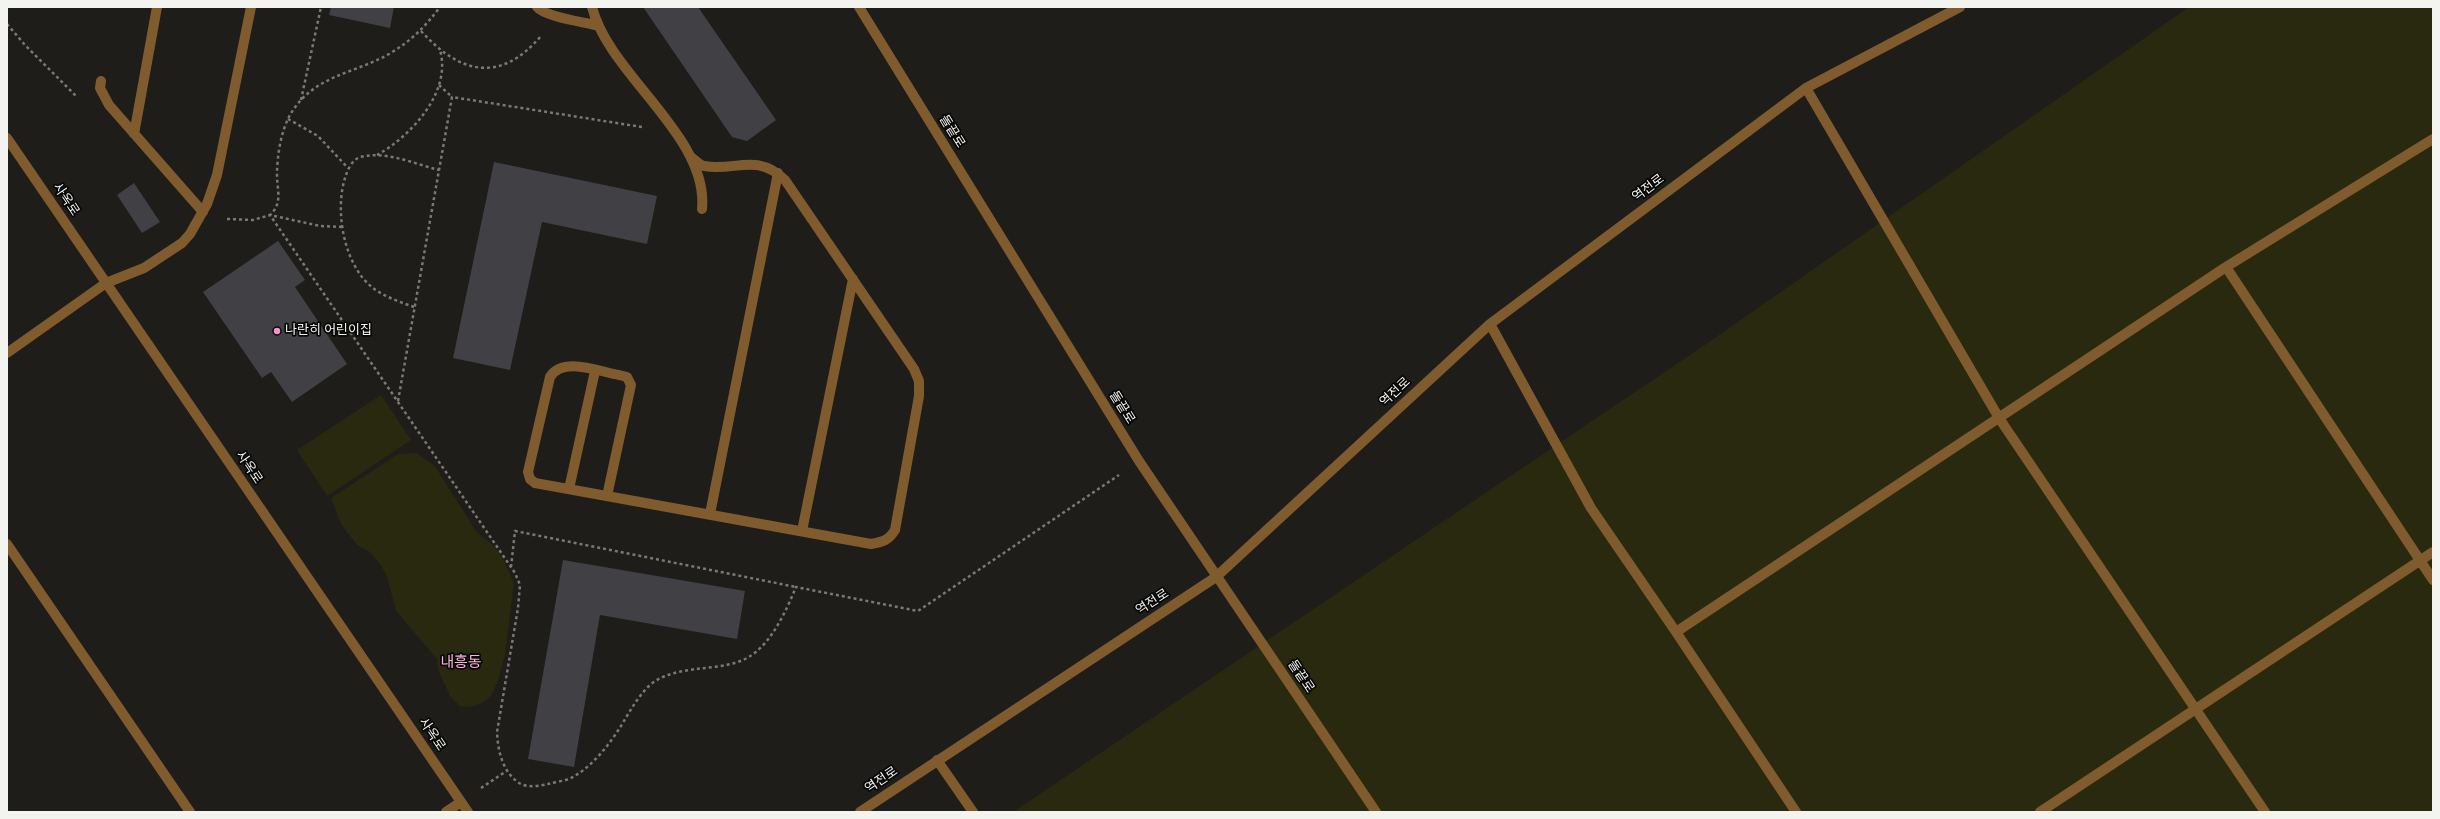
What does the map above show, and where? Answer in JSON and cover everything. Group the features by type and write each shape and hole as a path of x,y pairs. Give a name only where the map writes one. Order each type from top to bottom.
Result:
{"street":[{"path":"134,134 157,7"},
{"path":"7,353 106,282 144,268 170,252 190,234 203,212 217,175 251,7"},
{"path":"537,7 551,16 599,26"},
{"path":"592,7 605,38 691,157 703,195 702,209"},
{"name":"돌끝로","path":"859,7 1139,461 1216,578 1376,812"},
{"name":"역전로","path":"860,812 1216,578 1490,324 1806,88 1960,7"},
{"path":"101,81 103,96 134,134 203,212"},
{"path":"1806,88 1999,418 2265,812"},
{"name":"사옥로","path":"7,138 468,812"},
{"path":"1676,632 2226,267 2339,199 2433,139"},
{"path":"606,496 631,385 626,377 569,366 554,371 550,377 528,472 530,479 535,483 606,496 710,514 871,544 881,543 890,537 895,530 919,396 919,381 906,356 785,180 778,174 758,165 703,166 691,157"},
{"path":"710,514 778,174"},
{"path":"2226,267 2433,580"},
{"path":"802,531 853,279"},
{"path":"1490,324 1591,508 1796,812"},
{"path":"569,489 595,371"},
{"path":"7,544 190,812"},
{"path":"2040,812 2433,552"},
{"path":"937,760 973,812"},
{"path":"446,812 461,802"}],"path":[{"path":"300,102 321,7"},
{"path":"270,215 275,210 279,200 277,175 279,154 288,119 300,102 323,82 338,74 388,54 422,31 440,7"},
{"path":"422,31 440,50 464,65 492,68 520,58 544,33 551,16"},
{"path":"414,307 395,301 372,287 360,271 348,249 342,227 340,202 342,184 348,168 357,158 376,155 393,146 408,133 429,105 439,85 443,68 440,50"},
{"path":"439,85 452,97 674,132"},
{"path":"398,401 452,97"},
{"path":"288,119 318,136 348,168"},
{"path":"376,155 439,170"},
{"path":"270,215 511,567 520,585 518,608 497,732 500,758 513,779 523,786 541,786 570,778 590,765 620,727 640,696 652,684 665,676 682,671 727,665 746,658 755,652 778,623 796,587"},
{"path":"222,218 242,221 270,215 320,226 342,227"},
{"path":"511,567 514,531 918,611 1139,461"},
{"path":"461,802 508,770"}],"green space":[{"path":"2189,7 2433,7 2433,812 1013,812 1709,342"},
{"path":"381,395 411,440 327,496 297,450"},
{"path":"416,453 435,466 476,531 495,547 504,561 514,583 505,655 498,681 491,696 482,703 471,707 460,706 450,696 438,670 437,659 396,611 387,577 380,564 370,552 357,545 341,524 331,498 398,454"}],"building":[{"path":"331,7 394,7 390,28 329,15"},
{"path":"643,7 698,7 776,120 747,141 732,137"},
{"path":"494,162 657,196 647,244 542,222 510,370 453,358"},
{"path":"134,183 160,222 142,233 117,195"},
{"name":"나란히 어린이집","path":"278,241 305,280 295,287 347,364 292,402 271,372 262,378 203,292"},
{"path":"563,560 745,591 737,639 600,615 574,767 528,759"}],"place":[{"name":"나란히 어린이집","path":"277,331"}],"district":[{"name":"내흥동","path":"461,664"}]}
